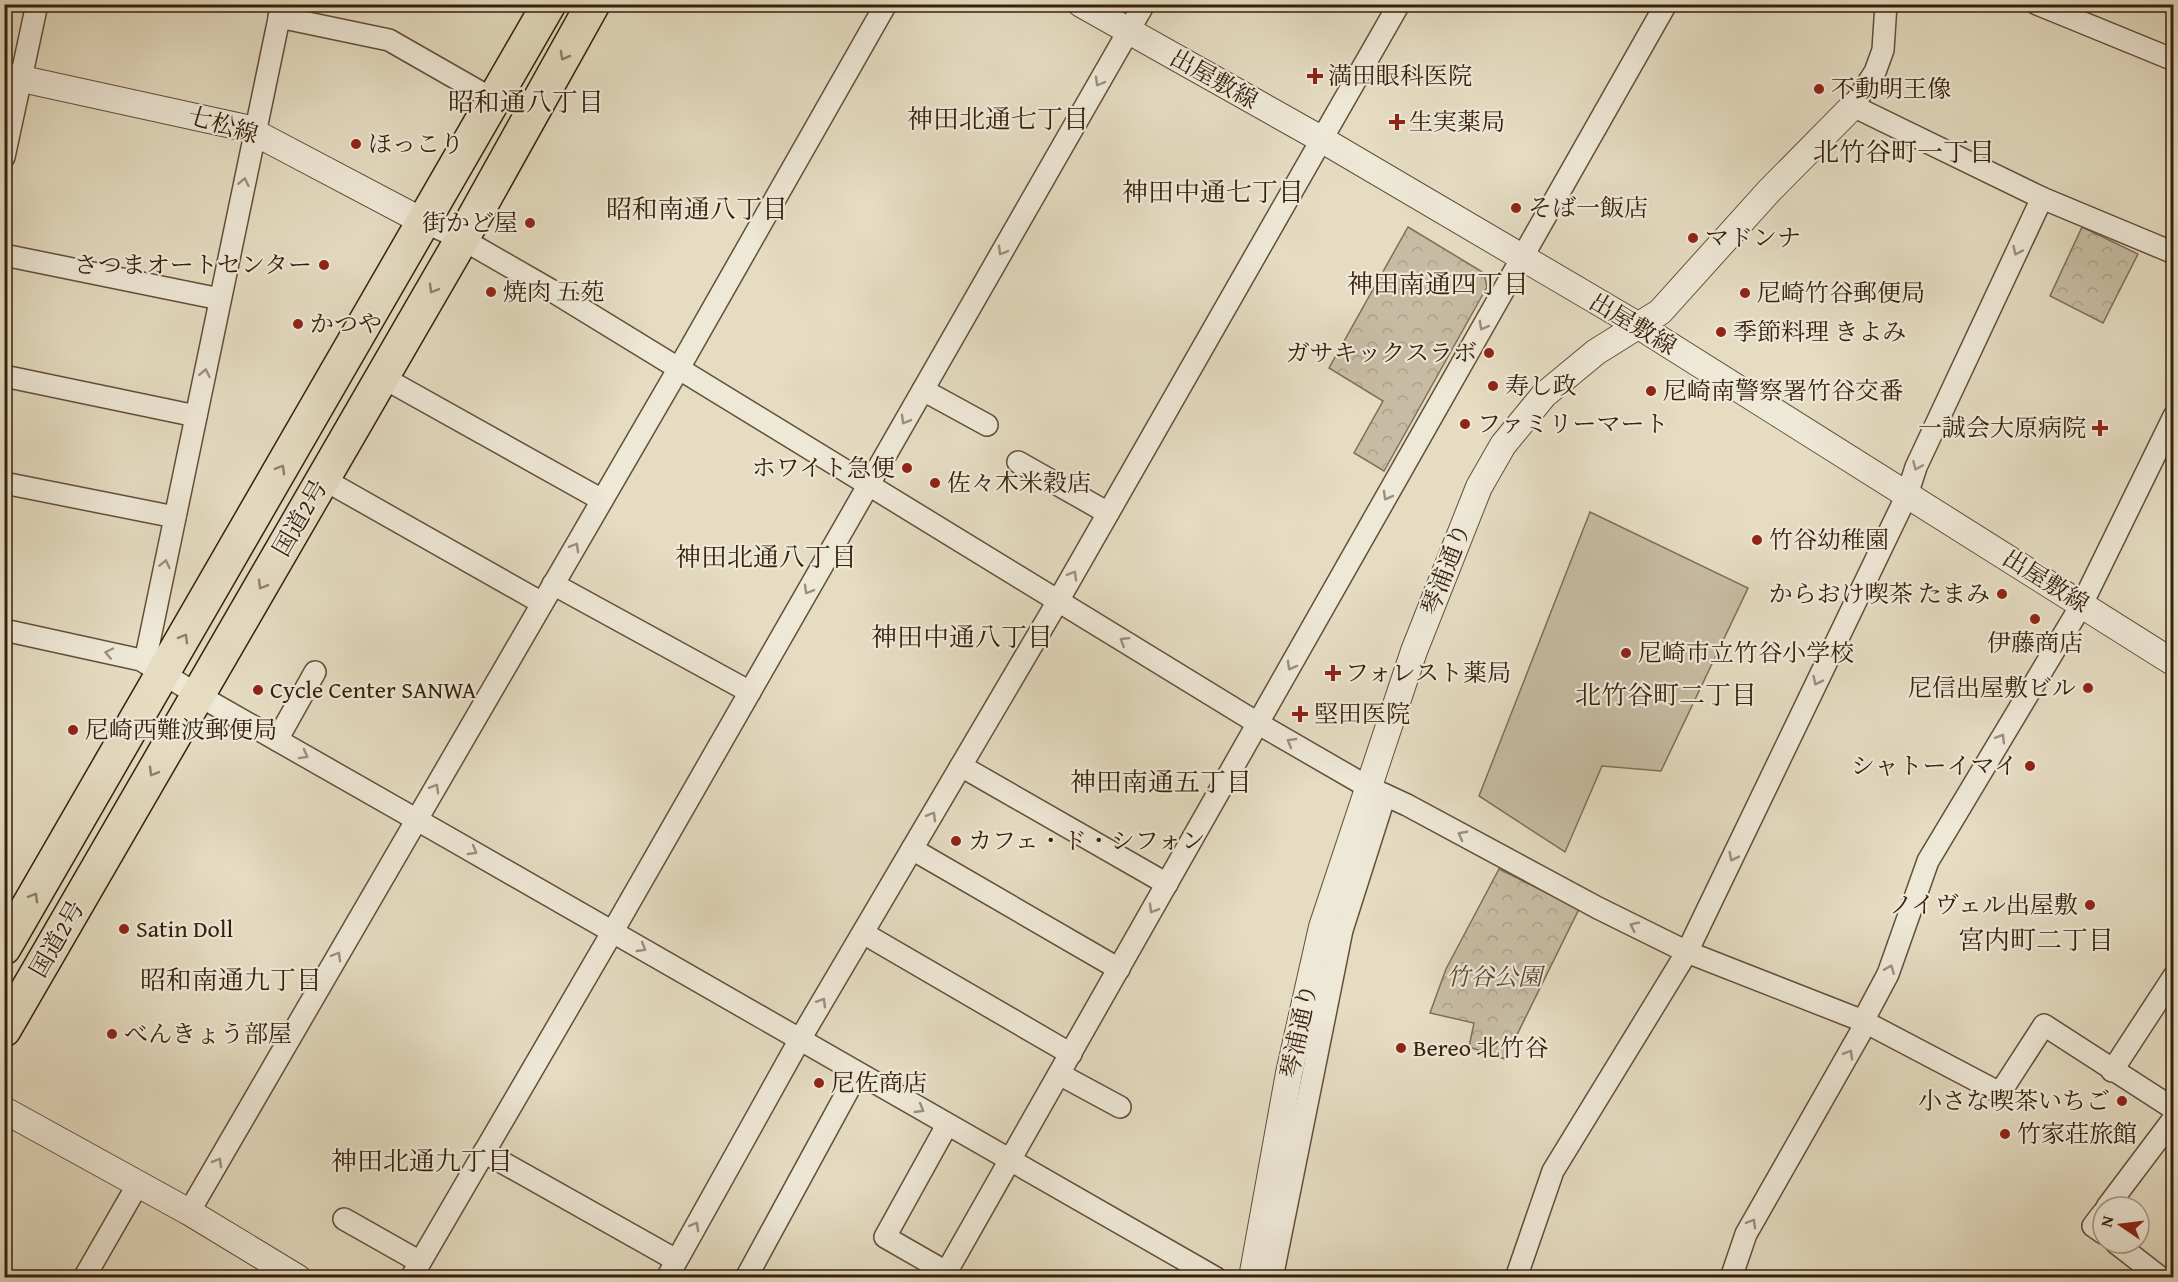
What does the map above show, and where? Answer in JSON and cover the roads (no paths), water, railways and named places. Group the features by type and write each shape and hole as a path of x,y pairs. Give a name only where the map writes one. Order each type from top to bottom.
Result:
{"highway":[{"name":"国道2号","path":"4,948 155,668 424,222 549,4"},
{"name":"国道2号","path":"4,1030 462,239 592,4"}],"street":[{"path":"4,157 14,77 38,4"},
{"path":"189,1212 679,368 886,4"},
{"name":"出屋敷線","path":"1081,4 1321,139 1639,326 2174,663"},
{"path":"344,1219 416,1270 1144,4"},
{"path":"484,1152 672,1269 799,1041 1058,601 1399,4"},
{"path":"947,1125 885,1237 945,1275 1666,4"},
{"name":"琴浦通り","path":"1252,1278 1289,1073 1322,927 1376,791 1445,569 1491,466 1522,419 1544,395 1575,368 1660,312 1769,191 1853,106 1875,72 1884,50 1886,4"},
{"path":"2037,4 2174,60"},
{"path":"155,668 147,652 280,11 388,40 494,100"},
{"name":"七松線","path":"14,77 209,118 255,131 424,222"},
{"path":"1853,106 2042,198 2174,253"},
{"path":"1516,1278 1553,1171 1687,952 1907,495 1916,467 2042,198"},
{"path":"424,222 462,239 679,368 1259,724 1376,791 1598,908 1687,952 1864,1022 2000,1093 2044,1024 2112,1071 2174,1109"},
{"path":"4,255 220,299"},
{"path":"4,376 196,416"},
{"path":"382,377 602,500"},
{"path":"923,390 987,425"},
{"path":"1731,1278 1746,1234 1864,1022 1888,974 1928,861 2082,604 2174,416"},
{"path":"1018,462 1108,513"},
{"path":"323,478 542,603"},
{"path":"4,483 175,517"},
{"path":"553,584 750,692"},
{"path":"4,630 155,668 198,695 417,818 1204,1274"},
{"path":"277,740 315,672"},
{"path":"961,766 1167,884"},
{"path":"1272,1278 1342,930 1376,791"},
{"path":"912,849 1119,969"},
{"path":"863,933 1071,1054"},
{"path":"2112,1071 2174,976"},
{"path":"746,1278 857,1074"},
{"path":"1059,1074 1120,1107"},
{"path":"4,1110 189,1212 298,1278"},
{"path":"2116,1195 2174,1118"},
{"path":"84,1278 138,1184"},
{"path":"2131,1255 2161,1278"},
{"path":"2167,1278 2174,1269"}],"place":[{"name":"満田眼科医院","path":"1315,76"},
{"name":"不動明王像","path":"1819,89"},
{"name":"生実薬局","path":"1397,122"},
{"name":"ほっこり","path":"356,144"},
{"name":"そば一飯店","path":"1516,208"},
{"name":"街かど屋","path":"530,223"},
{"name":"マドンナ","path":"1693,238"},
{"name":"さつまオートセンター","path":"324,265"},
{"name":"焼肉 五苑","path":"491,292"},
{"name":"尼崎竹谷郵便局","path":"1745,293"},
{"name":"かつや","path":"298,324"},
{"name":"季節料理 きよみ","path":"1721,332"},
{"name":"ガサキックスラボ","path":"1489,353"},
{"name":"寿し政","path":"1493,386"},
{"name":"尼崎南警察署竹谷交番","path":"1651,391"},
{"name":"ファミリーマート","path":"1465,424"},
{"name":"一誠会大原病院","path":"2100,428"},
{"name":"ホワイト急便","path":"907,468"},
{"name":"佐々木米穀店","path":"935,483"},
{"name":"竹谷幼稚園","path":"1757,540"},
{"name":"からおけ喫茶 たまみ","path":"2002,594"},
{"name":"伊藤商店","path":"2035,619"},
{"name":"尼崎市立竹谷小学校","path":"1626,653"},
{"name":"フォレスト薬局","path":"1333,673"},
{"name":"尼信出屋敷ビル","path":"2088,688"},
{"name":"Cycle Center SANWA","path":"258,690"},
{"name":"堅田医院","path":"1300,714"},
{"name":"尼崎西難波郵便局","path":"73,730"},
{"name":"シャトーイマイ","path":"2030,766"},
{"name":"カフェ・ド・シフォン","path":"956,841"},
{"name":"ノイヴェル出屋敷","path":"2090,905"},
{"name":"Satin Doll","path":"124,929"},
{"name":"べんきょう部屋","path":"112,1034"},
{"name":"Bereo 北竹谷","path":"1401,1048"},
{"name":"尼佐商店","path":"819,1083"},
{"name":"小さな喫茶いちご","path":"2122,1101"},
{"name":"竹家荘旅館","path":"2005,1134"}],"district":[{"name":"昭和通八丁目","path":"526,102"},
{"name":"神田北通七丁目","path":"998,119"},
{"name":"北竹谷町一丁目","path":"1904,152"},
{"name":"神田中通七丁目","path":"1213,192"},
{"name":"昭和南通八丁目","path":"697,209"},
{"name":"神田南通四丁目","path":"1438,284"},
{"name":"神田北通八丁目","path":"766,557"},
{"name":"神田中通八丁目","path":"962,637"},
{"name":"北竹谷町二丁目","path":"1666,695"},
{"name":"神田南通五丁目","path":"1161,782"},
{"name":"宮内町二丁目","path":"2036,940"},
{"name":"昭和南通九丁目","path":"231,980"},
{"name":"神田北通九丁目","path":"422,1161"}],"park label":[{"name":"竹谷公園","path":"1494,977"}]}
